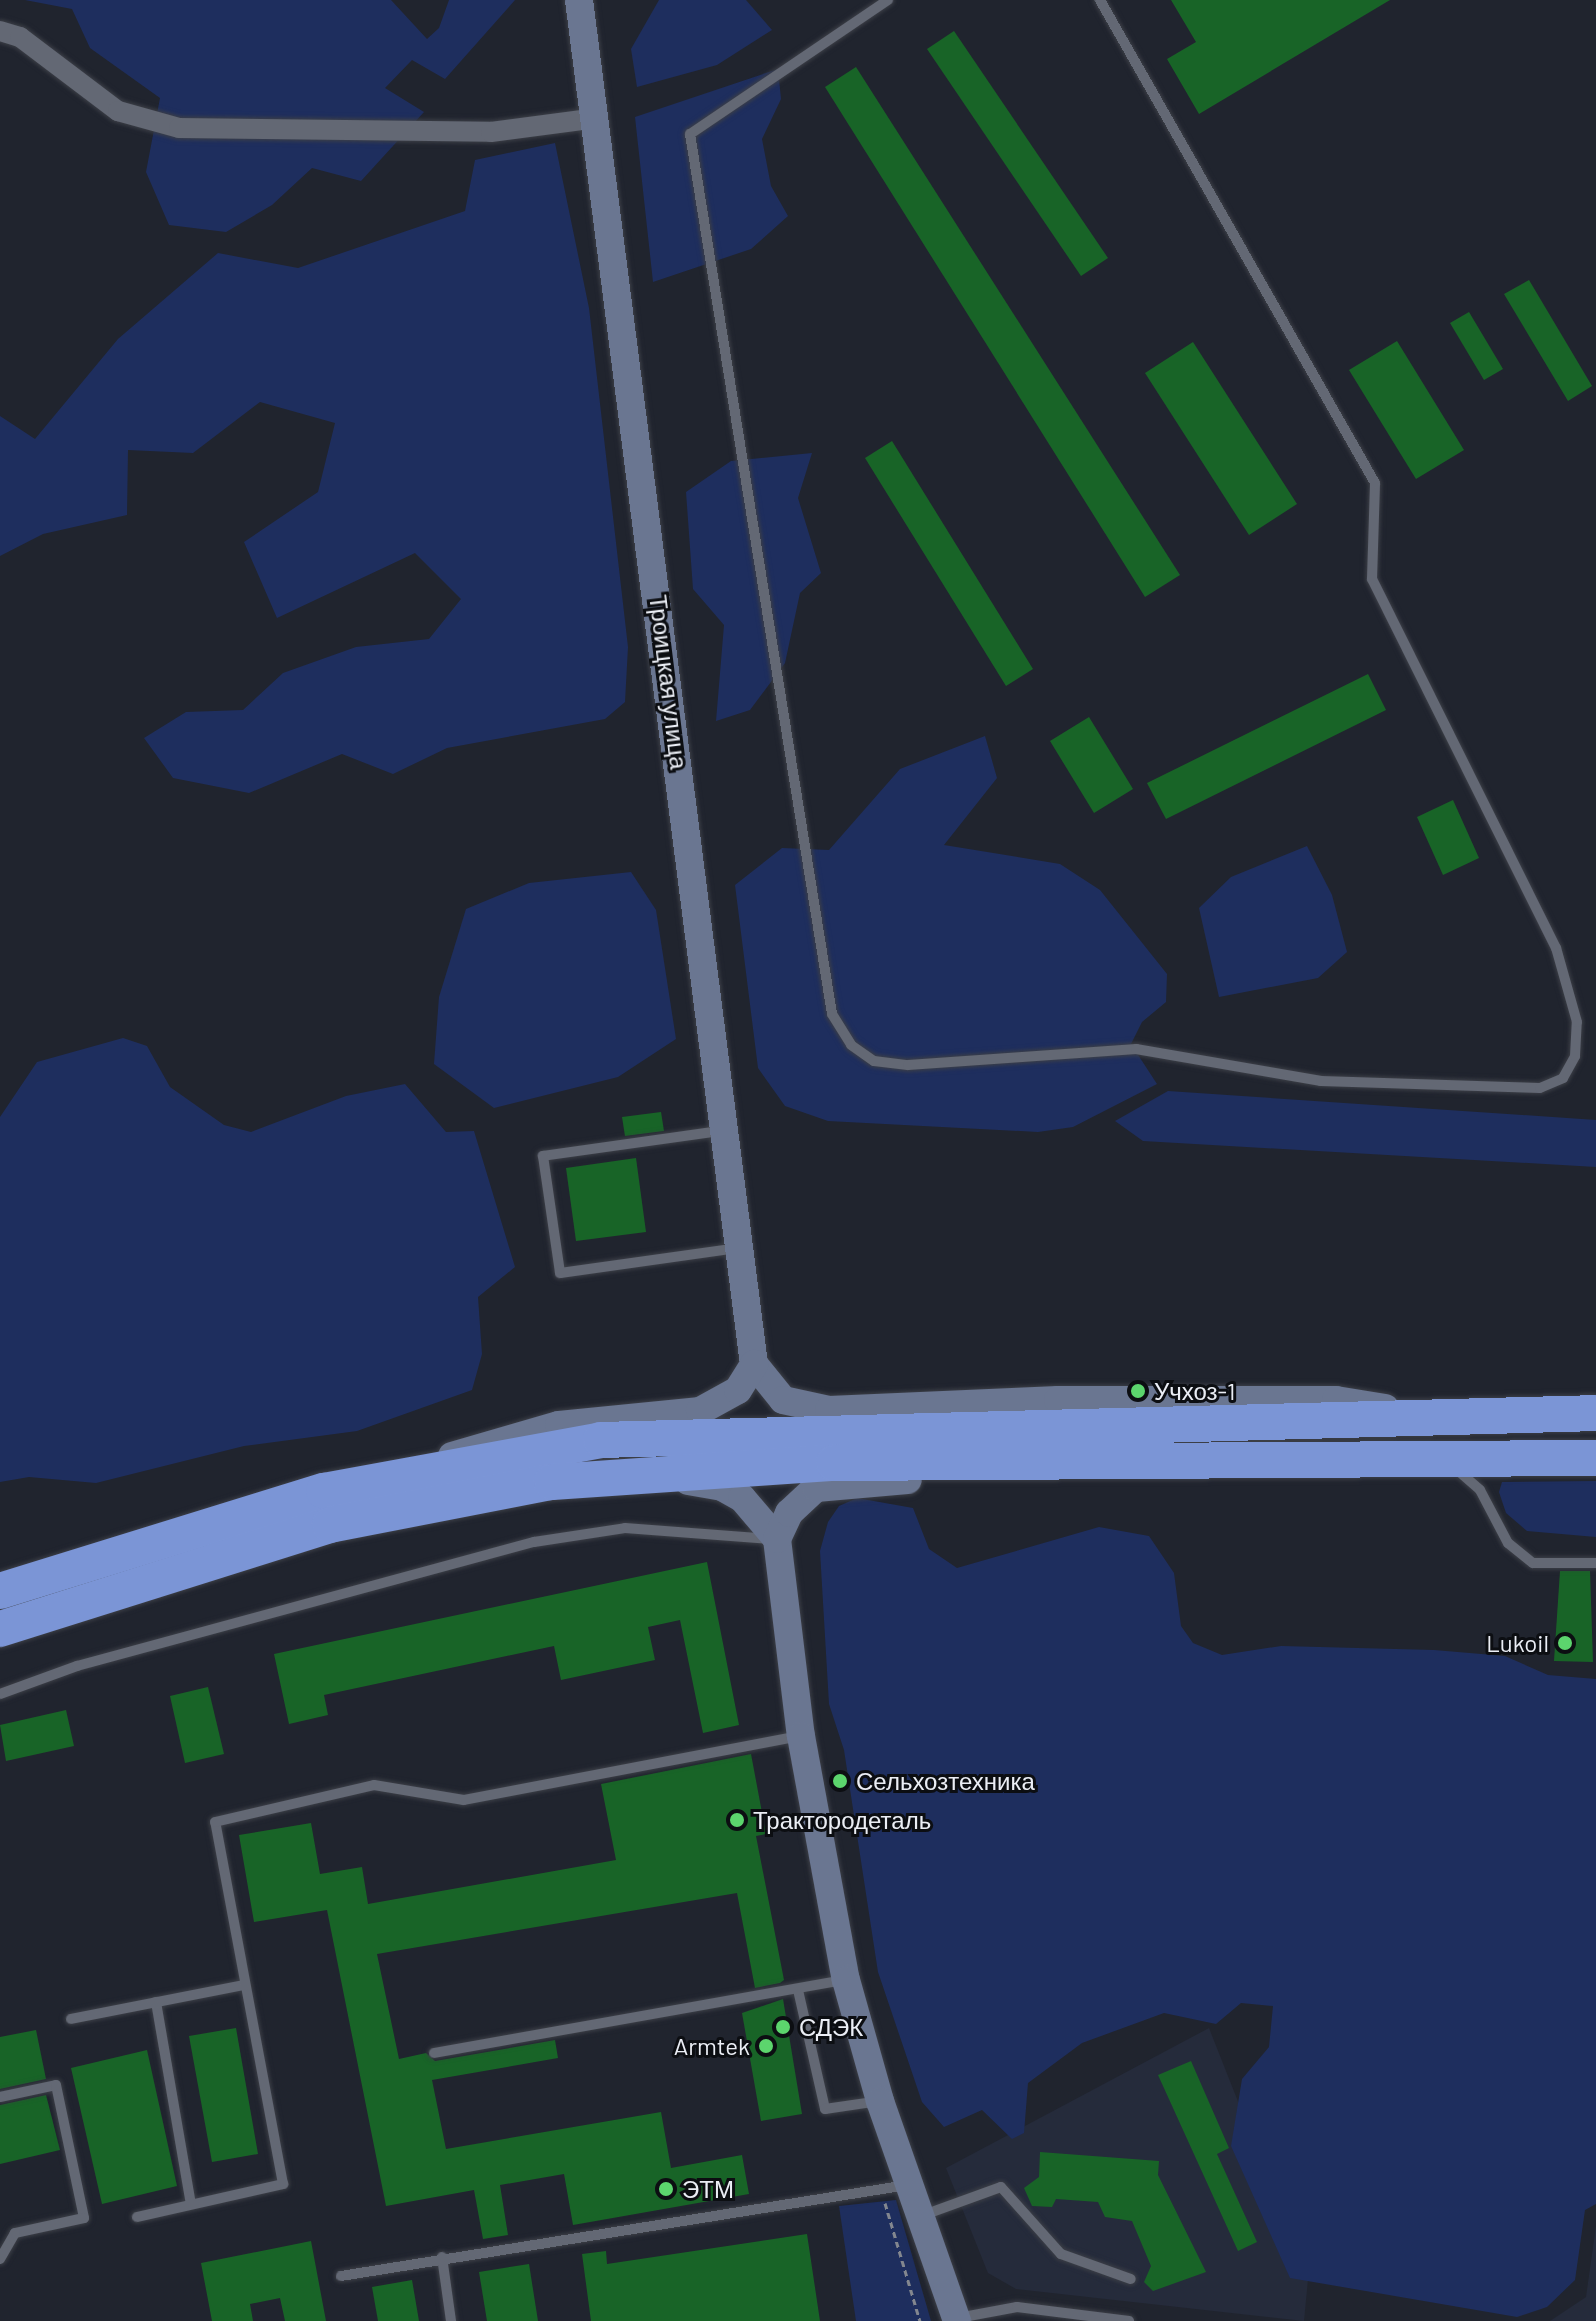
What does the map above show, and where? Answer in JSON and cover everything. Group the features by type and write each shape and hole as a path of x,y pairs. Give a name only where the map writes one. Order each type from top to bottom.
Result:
{"highway":[{"path":"0,1591 227,1518 412,1472 601,1440 685,1434 1596,1413"},
{"path":"0,1629 240,1550 483,1491 807,1465 1596,1458"}],"street":[{"name":"Троицкая улица","path":"579,0 597,118 754,1364"},
{"path":"0,31 20,37 118,111 179,128 491,132 597,118"},
{"path":"412,1472 495,1439 559,1425 700,1411 738,1390 754,1364 783,1400 818,1409 1058,1400 1336,1400 1440,1417"},
{"path":"777,1539 800,1499 835,1482 1026,1477 1120,1462"},
{"path":"483,1491 711,1485 742,1498 777,1539 801,1736 846,1980 880,2101 894,2187 919,2216 957,2320"}],"lane":[{"path":"888,0 690,134 832,1014 851,1045 874,1061 908,1065 1136,1049 1321,1081 1540,1088 1563,1078 1575,1056 1577,1022 1556,948 1372,579 1375,483 1100,0"},
{"path":"725,1131 543,1156 560,1273 739,1248"},
{"path":"1445,1459 1480,1490 1508,1543 1533,1563 1596,1563"},
{"path":"0,1694 196,1632 534,1542 625,1528 777,1539"},
{"path":"137,2217 283,2184 215,1822 374,1785 464,1800 801,1736"},
{"path":"434,2053 846,1980"},
{"path":"71,2019 245,1985"},
{"path":"798,1990 825,2109 880,2101"},
{"path":"156,2002 191,2204"},
{"path":"0,2097 56,2085 84,2218 15,2233 0,2259"},
{"path":"341,2276 442,2257 894,2187"},
{"path":"919,2216 1001,2187 1061,2254 1131,2279"},
{"path":"442,2257 451,2321"},
{"path":"957,2320 1017,2307 1129,2321"}],"path":[{"path":"894,2187 920,2321"}],"shaded area":[{"path":"25,0 391,0 427,39 439,28 449,0 515,0 445,79 412,60 385,88 424,112 361,181 312,168 272,205 226,232 169,225 146,172 160,98 90,48 72,9"},
{"path":"659,0 746,0 772,30 717,65 637,87 631,49"},
{"path":"778,69 781,99 762,139 771,186 788,216 751,249 653,282 635,117"},
{"path":"555,143 589,308 628,647 625,702 605,719 447,748 393,774 342,754 249,793 173,778 144,738 186,712 243,710 283,673 356,647 429,639 461,599 415,553 277,618 244,542 318,492 335,423 260,402 193,453 128,450 127,515 43,534 0,556 0,416 35,439 118,339 218,253 298,268 465,211 475,160"},
{"path":"812,453 798,498 821,573 800,593 785,663 750,710 716,721 724,625 693,589 686,492 731,461"},
{"path":"985,736 997,778 944,845 1060,864 1100,890 1167,974 1166,1002 1142,1022 1131,1044 1157,1084 1073,1127 1038,1132 828,1121 785,1106 758,1068 735,885 782,848 829,850 900,769"},
{"path":"1307,846 1332,895 1347,952 1318,978 1219,997 1199,908 1231,877"},
{"path":"631,872 656,910 676,1039 618,1077 494,1108 434,1064 439,997 466,909 529,883"},
{"path":"123,1038 147,1046 170,1087 224,1125 251,1132 346,1096 405,1084 446,1132 474,1131 515,1267 478,1297 482,1354 472,1390 357,1431 244,1446 96,1483 29,1477 0,1482 0,1117 37,1062"},
{"path":"1168,1091 1596,1120 1596,1167 1143,1141 1115,1121"},
{"path":"1596,1481 1596,1537 1527,1531 1506,1513 1499,1492 1502,1482"},
{"path":"857,1498 913,1508 929,1549 957,1568 1099,1527 1149,1536 1174,1573 1181,1626 1193,1643 1222,1655 1281,1646 1434,1650 1505,1656 1548,1675 1596,1679 1596,2204 1585,2210 1575,2280 1547,2307 1517,2317 1290,2278 1231,2146 1242,2079 1269,2047 1273,2006 1241,2003 1216,2024 1164,2013 1082,2043 1028,2083 1024,2133 1012,2139 982,2110 944,2127 922,2102 878,1972 844,1750 829,1704 820,1551 828,1522 839,1506"},
{"path":"1209,2028 1308,2279 1304,2321 1016,2289 988,2273 946,2168"},
{"path":"896,2200 931,2321 856,2321 839,2206"},
{"path":"1596,2226 1596,2321 1550,2321 1586,2297"}],"building":[{"path":"1171,0 1390,0 1199,114 1167,59 1196,42"},
{"path":"954,31 1108,258 1081,276 927,49"},
{"path":"856,67 1180,575 1145,597 825,87"},
{"path":"1529,280 1592,386 1568,401 1504,294"},
{"path":"1469,312 1503,369 1484,380 1450,323"},
{"path":"1397,341 1464,450 1416,479 1349,370"},
{"path":"1193,342 1297,504 1249,535 1145,373"},
{"path":"892,441 1033,669 1006,686 865,458"},
{"path":"1368,674 1386,710 1166,819 1147,783"},
{"path":"1089,717 1133,789 1094,813 1050,741"},
{"path":"1453,800 1479,858 1443,875 1417,817"},
{"path":"661,1112 664,1131 625,1136 622,1117"},
{"path":"636,1158 646,1232 576,1241 566,1168"},
{"path":"707,1562 739,1725 703,1733 680,1620 648,1627 655,1660 561,1680 554,1646 324,1695 328,1715 289,1724 274,1654"},
{"path":"1560,1571 1590,1571 1593,1662 1554,1661"},
{"path":"208,1687 224,1754 185,1763 170,1696"},
{"path":"66,1710 74,1746 6,1761 0,1725"},
{"path":"751,1754 766,1834 756,1836 784,1980 780,1983 755,1988 737,1893 377,1954 399,2059 426,2053 435,2061 555,2040 558,2058 432,2080 446,2149 661,2112 671,2168 742,2155 749,2194 573,2225 564,2174 500,2185 508,2235 483,2239 474,2190 386,2206 327,1910 254,1922 239,1835 311,1823 320,1874 362,1867 368,1904 616,1860 601,1784"},
{"path":"783,1999 802,2114 761,2121 742,2013"},
{"path":"236,2028 258,2154 212,2162 189,2036"},
{"path":"36,2030 46,2079 0,2089 0,2037"},
{"path":"147,2050 177,2186 102,2204 71,2068"},
{"path":"1191,2061 1229,2148 1217,2154 1257,2242 1238,2251 1158,2075"},
{"path":"46,2095 60,2150 0,2164 0,2105"},
{"path":"1040,2152 1159,2161 1158,2175 1206,2272 1153,2291 1144,2282 1151,2266 1132,2221 1105,2217 1098,2202 1056,2199 1052,2207 1032,2206 1024,2188 1039,2177"},
{"path":"807,2234 820,2321 591,2321 582,2254 606,2251 607,2264"},
{"path":"311,2241 326,2321 285,2321 280,2298 250,2304 253,2321 212,2321 201,2263"},
{"path":"529,2264 538,2321 487,2321 479,2272"},
{"path":"412,2280 419,2321 378,2321 372,2287"}],"place":[{"name":"Учхоз-1","path":"1138,1391"},
{"name":"Lukoil","path":"1565,1643"},
{"name":"Сельхозтехника","path":"840,1781"},
{"name":"Трактородеталь","path":"737,1820"},
{"name":"СДЭК","path":"783,2027"},
{"name":"Armtek","path":"766,2046"},
{"name":"ЭТМ","path":"666,2189"}]}
